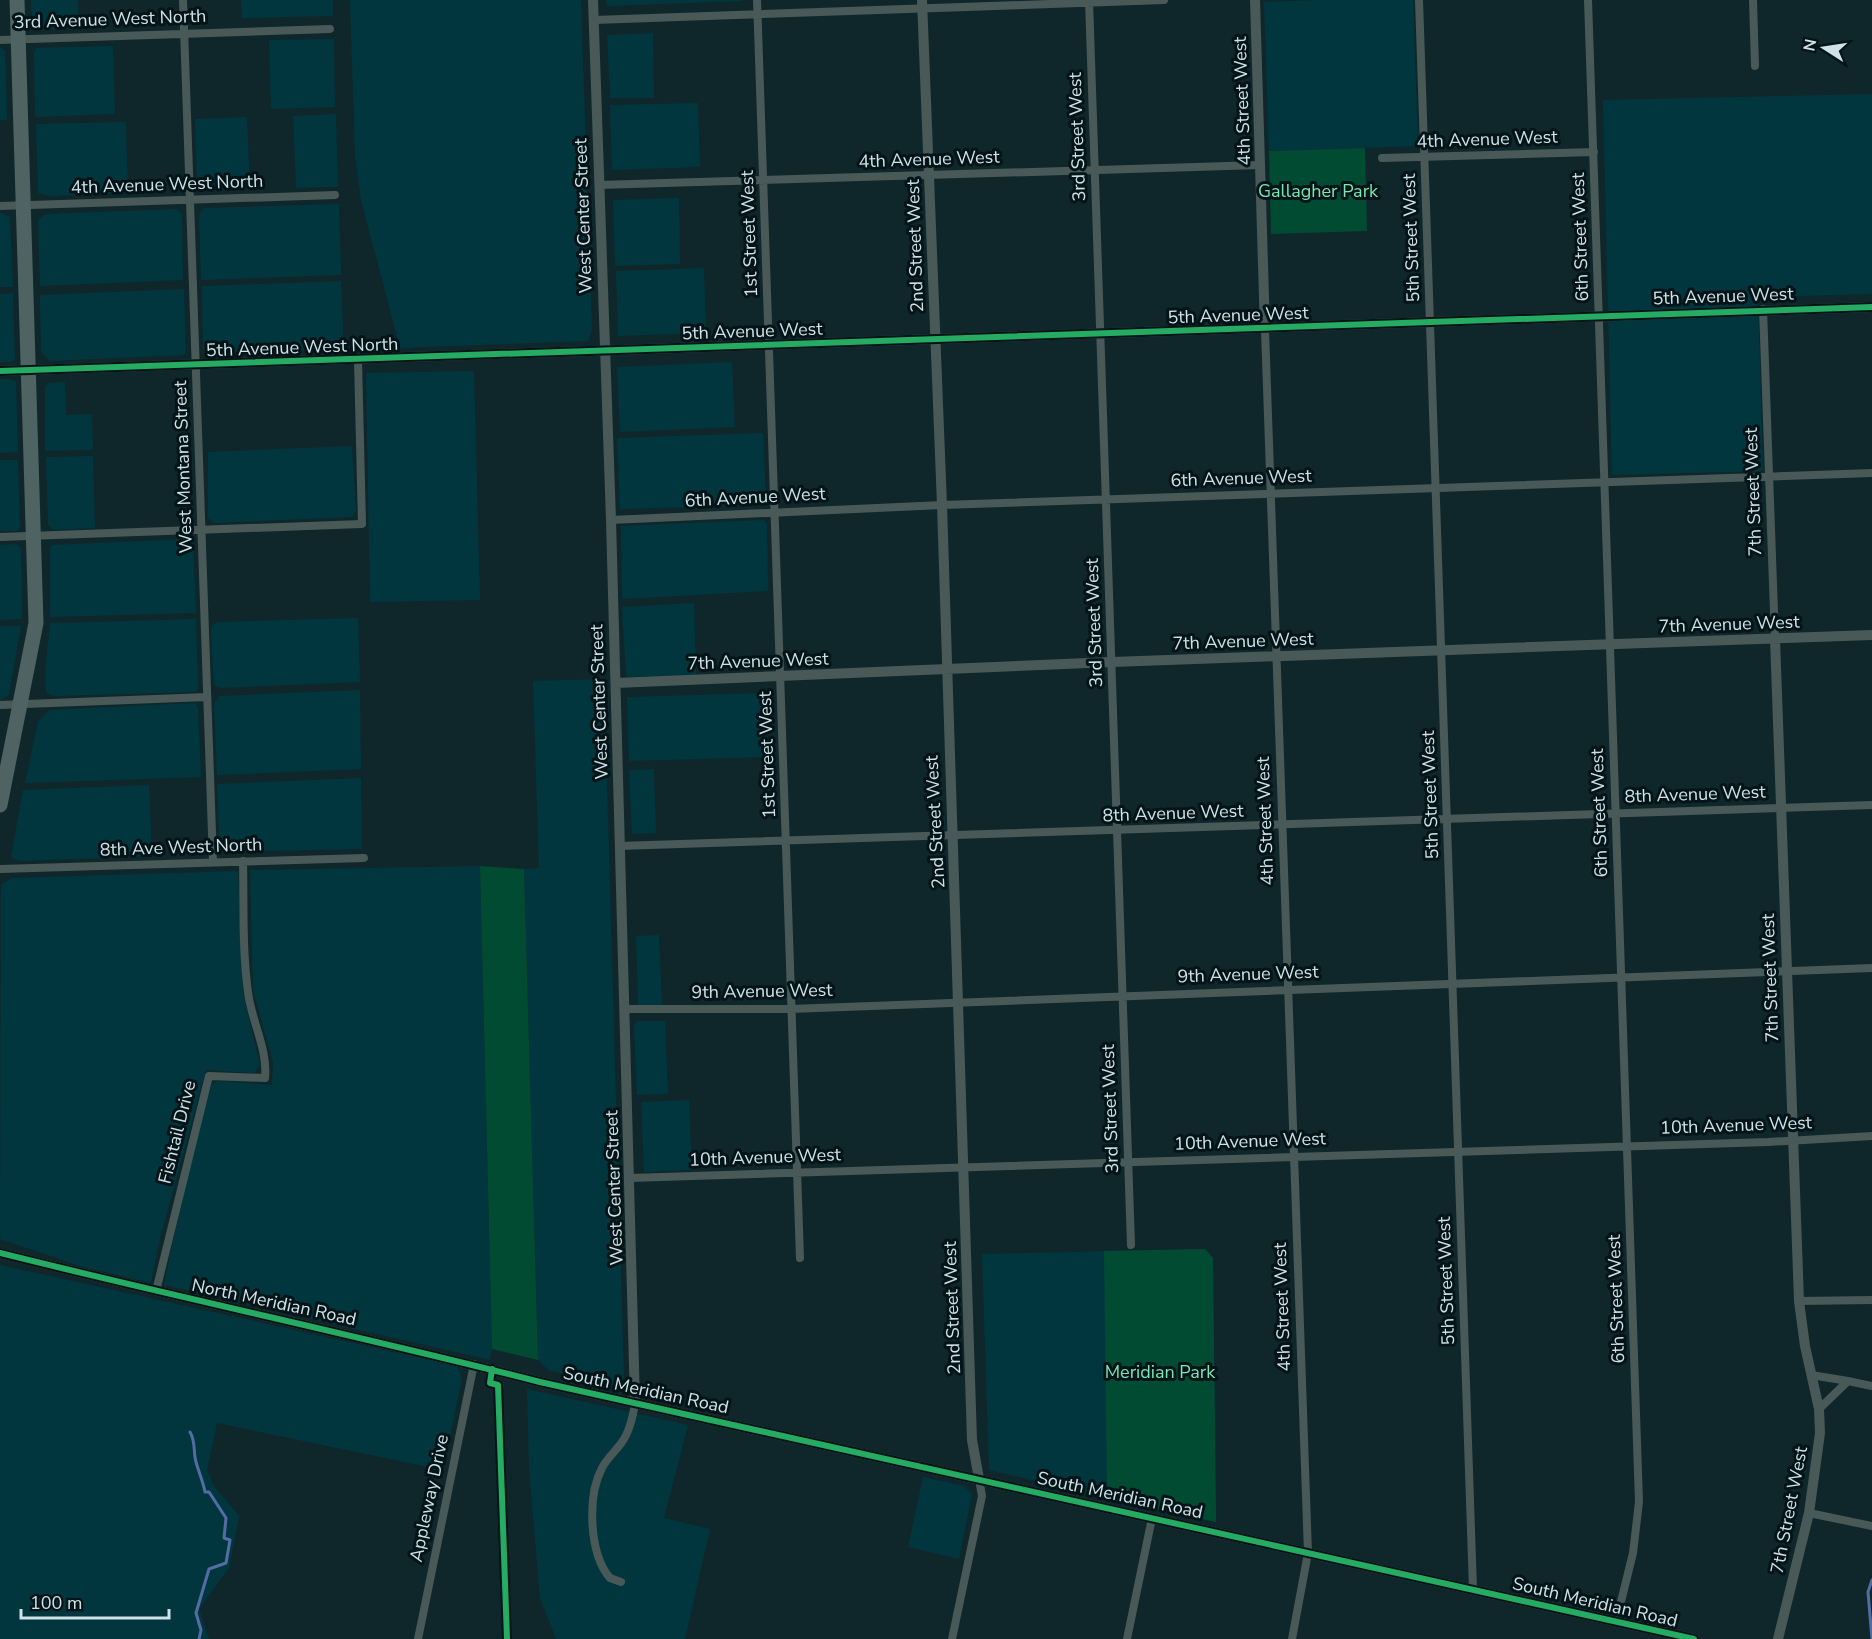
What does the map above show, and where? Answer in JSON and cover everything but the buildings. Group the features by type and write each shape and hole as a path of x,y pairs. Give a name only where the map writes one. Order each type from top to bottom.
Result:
{"highway":[{"path":"0,805 36,623 36,537 17,0"}],"street":[{"name":"West Montana Street","path":"183,0 213,862"},
{"name":"West Center Street","path":"593,0 616,683 635,1403"},
{"name":"1st Street West","path":"757,0 800,1257"},
{"path":"594,20 757,14 922,4 1164,0"},
{"name":"4th Street West","path":"1255,0 1270,494 1308,1553 1292,1639"},
{"name":"5th Street West","path":"1419,0 1473,1589"},
{"name":"6th Street West","path":"1588,0 1639,1502 1634,1548 1616,1622"},
{"path":"1753,0 1755,66"},
{"name":"3rd Street West","path":"1089,1 1131,1245"},
{"name":"2nd Street West","path":"922,4 942,505 972,1440 982,1496 952,1639"},
{"name":"3rd Avenue West North","path":"0,40 330,29"},
{"name":"4th Avenue West","path":"1382,158 1594,152"},
{"name":"4th Avenue West","path":"599,185 1260,165"},
{"name":"4th Avenue West North","path":"0,206 335,195"},
{"name":"5th Avenue West","path":"604,352 1265,330 1763,309 1872,307"},
{"name":"7th Street West","path":"1763,309 1799,1301 1819,1409 1818,1456 1809,1513 1778,1639"},
{"name":"5th Avenue West North","path":"0,371 604,352"},
{"path":"0,537 362,525 358,360"},
{"name":"6th Avenue West","path":"611,520 942,505 1872,473"},
{"name":"7th Avenue West","path":"616,683 780,678 1112,662 1872,635"},
{"path":"0,705 207,697"},
{"name":"8th Avenue West","path":"619,846 786,843 1872,805"},
{"name":"8th Ave West North","path":"0,868 364,858"},
{"name":"Fishtail Drive","path":"156,1291 209,1076 265,1078 267,1064 252,1016 248,992 243,861"},
{"name":"9th Avenue West","path":"625,1010 791,1008 1872,968"},
{"name":"10th Avenue West","path":"630,1178 1872,1136"},
{"name":"North Meridian Road","path":"0,1253 474,1364 540,1382"},
{"path":"1799,1301 1872,1300"},
{"name":"Appleway Drive","path":"418,1639 474,1364"},
{"path":"1811,1375 1872,1386"},
{"name":"South Meridian Road","path":"540,1382 1694,1639"},
{"path":"1819,1409 1848,1382"},
{"path":"621,1582 610,1578 599,1562 593,1535 594,1500 602,1467 623,1441 635,1403"},
{"path":"1809,1513 1872,1526"},
{"path":"1127,1639 1152,1518"}],"shaded area":[{"path":"31,0 78,0 79,29 36,30 32,24"},
{"path":"241,0 333,0 333,16 242,18"},
{"path":"350,0 581,0 592,330 588,341 400,348 361,200 355,155"},
{"path":"606,0 742,0 742,1 607,6"},
{"path":"1413,0 1418,146 1269,151 1264,2"},
{"path":"653,33 654,98 610,98 607,35"},
{"path":"334,39 335,107 271,109 269,40"},
{"path":"113,46 115,114 35,117 34,52 36,48"},
{"path":"0,47 5,51 7,120 0,120"},
{"path":"1872,94 1872,294 1758,297 1763,471 1612,475 1603,100"},
{"path":"698,103 700,167 612,170 610,105"},
{"path":"336,114 338,187 296,188 293,116"},
{"path":"247,117 250,189 200,190 197,183 195,119"},
{"path":"126,122 128,193 50,196 38,193 36,124"},
{"path":"679,198 680,264 615,266 613,200"},
{"path":"339,204 341,275 201,280 199,215 204,208"},
{"path":"177,209 182,214 183,280 40,286 38,220 45,214"},
{"path":"0,212 10,217 13,287 0,287"},
{"path":"704,268 706,333 618,336 616,271"},
{"path":"341,281 344,349 207,353 203,350 202,286"},
{"path":"184,289 186,353 184,355 50,361 41,352 40,295"},
{"path":"13,293 15,359 11,362 0,362 0,294"},
{"path":"732,362 735,427 620,432 617,367"},
{"path":"474,371 480,600 370,602 366,373"},
{"path":"0,379 10,379 16,382 18,452 0,453"},
{"path":"65,382 66,415 92,414 93,450 45,451 45,387 48,383"},
{"path":"763,433 766,502 763,505 620,509 617,438"},
{"path":"352,446 356,511 352,517 214,523 208,518 208,452"},
{"path":"93,456 95,528 53,530 48,524 46,457"},
{"path":"0,460 18,460 20,527 17,531 0,531"},
{"path":"763,520 767,524 768,591 622,599 621,526"},
{"path":"188,539 193,542 196,613 50,617 50,548 52,545"},
{"path":"17,544 21,548 22,619 0,620 0,545"},
{"path":"694,603 696,675 628,677 626,675 622,607"},
{"path":"358,618 360,682 221,688 214,685 211,633 212,625 218,622"},
{"path":"196,619 198,689 195,692 53,696 46,692 45,672 50,623"},
{"path":"0,626 21,626 9,694 0,701"},
{"path":"604,679 624,1378 615,1386 548,1370 538,1360 524,869 539,868 533,681"},
{"path":"360,690 361,769 217,775 214,704 219,696"},
{"path":"765,693 767,757 629,761 627,697"},
{"path":"195,703 198,707 201,777 25,783 38,722 49,710"},
{"path":"654,769 656,833 632,834 629,770"},
{"path":"361,778 362,849 220,852 217,784"},
{"path":"149,785 152,856 19,861 11,857 23,790"},
{"path":"480,866 492,1349 490,1360 164,1285 191,1156 211,1086 217,1081 272,1085 273,1062 253,990 250,870"},
{"path":"238,871 243,993 260,1066 254,1073 206,1070 160,1238 151,1283 83,1267 0,1239 1,884 12,878"},
{"path":"659,935 662,1005 638,1006 636,936"},
{"path":"638,1021 665,1021 668,1094 637,1095 634,1025"},
{"path":"689,1100 692,1170 644,1172 641,1102"},
{"path":"1205,1249 1213,1258 1216,1522 989,1470 982,1254"},
{"path":"0,1265 457,1366 462,1378 443,1470 217,1423 207,1470 214,1486 239,1516 229,1568 199,1609 209,1639 0,1639"},
{"path":"527,1389 688,1425 664,1518 710,1529 685,1639 556,1639 540,1598 529,1468"},
{"path":"923,1477 964,1486 972,1494 959,1559 908,1547"}],"green space":[{"name":"Gallagher Park","path":"1365,148 1367,231 1271,234 1269,151"},
{"path":"480,866 524,869 538,1360 492,1349"},
{"name":"Meridian Park","path":"1205,1249 1213,1258 1216,1522 1138,1505 1133,1493 1107,1486 1104,1251"}],"waterway":[{"path":"190,1432 205,1492 209,1492 226,1518 224,1538 230,1540 226,1563 209,1569 196,1613 201,1630 199,1639"},
{"path":"1872,1580 1868,1592 1872,1639"}],"cycle path":[{"path":"0,371 1872,307"},
{"path":"0,1253 540,1382 1694,1639"},
{"path":"492,1369 490,1383 498,1385 507,1639"}]}
